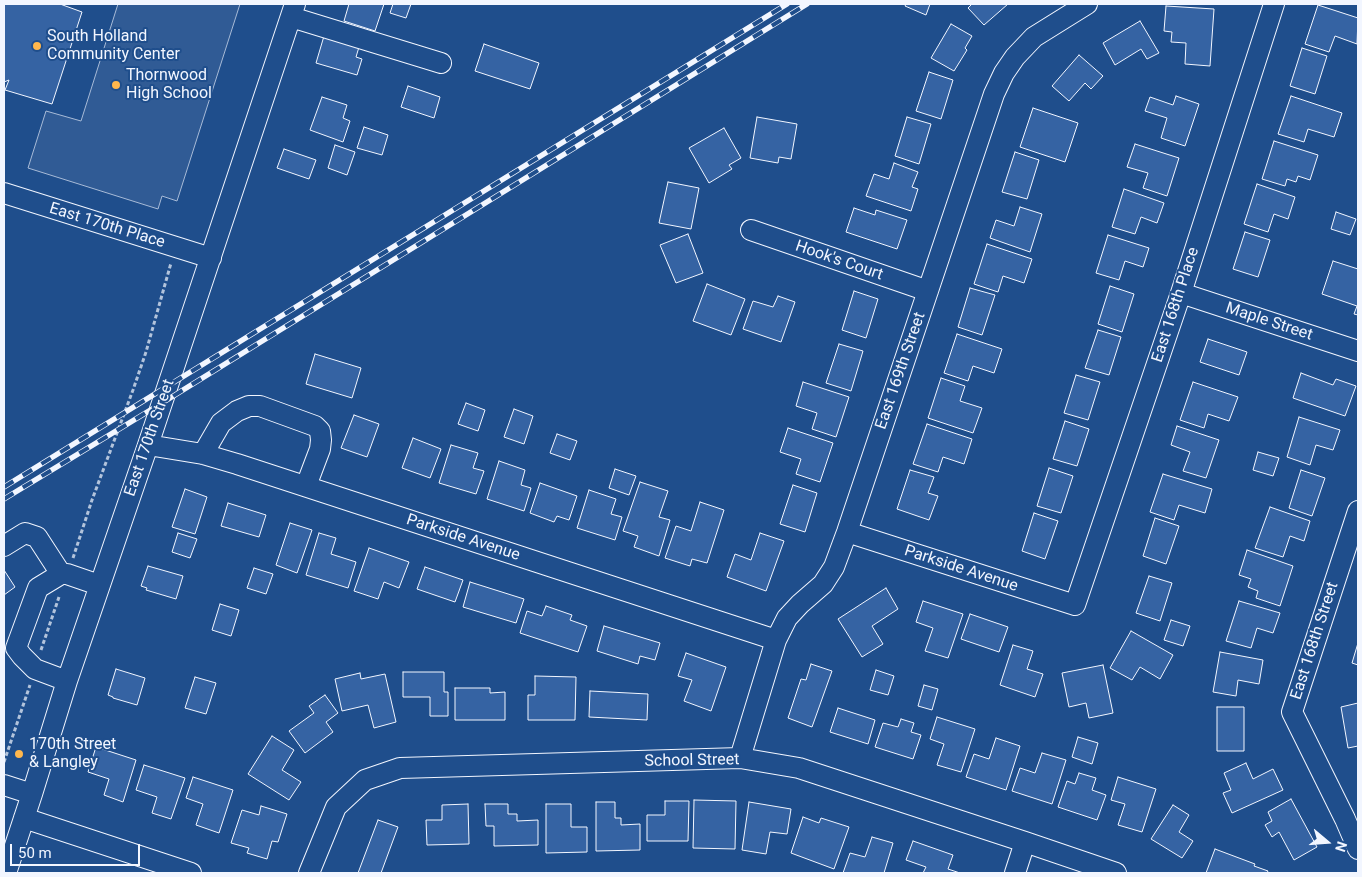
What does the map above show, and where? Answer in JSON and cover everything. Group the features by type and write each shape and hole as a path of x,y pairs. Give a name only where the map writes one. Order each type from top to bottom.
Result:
{"street":[{"name":"East 169th Street","path":"740,758 776,640 787,618 823,584 834,566 994,94 1004,73 1015,57 1034,37 1086,4"},
{"name":"East 168th Place","path":"1075,605 1181,293 1274,4"},
{"path":"293,10 441,63"},
{"name":"East 170th Street","path":"6,873 9,843 24,818 67,681 293,10"},
{"name":"East 170th Place","path":"4,193 210,258"},
{"name":"Hook's Court","path":"751,230 928,291"},
{"name":"Maple Street","path":"1181,293 1358,351"},
{"path":"203,454 221,423 237,410 249,406 260,406 315,426 320,431 320,449 306,486"},
{"name":"Parkside Avenue","path":"148,445 203,454 776,640"},
{"name":"East 168th Street","path":"1358,512 1292,712 1352,816 1358,848"},
{"name":"Parkside Avenue","path":"847,532 1075,605"},
{"path":"4,546 25,534 37,537 64,574 100,585"},
{"path":"64,574 38,588 16,648 35,668 67,681"},
{"name":"School Street","path":"309,873 336,807 365,780 400,768 740,758 798,768 1116,873"},
{"path":"4,785 32,794"},
{"path":"24,818 191,873"},
{"path":"1015,873 1026,842"}],"path":[{"path":"4,762 64,574 146,352 168,271"}],"shaded area":[{"name":"Thornwood High School","path":"118,4 240,4 177,201 162,196 158,209 28,168 46,111 81,121"}],"building":[{"name":"South Holland Community Center","path":"4,4 60,4 82,12 52,104 5,90 9,80 4,82"},
{"path":"349,4 384,4 375,31 344,21"},
{"path":"393,4 411,4 406,18 390,13"},
{"path":"906,4 930,4 926,15 905,6"},
{"path":"972,4 1008,4 984,25 968,8"},
{"path":"1318,5 1358,18 1357,44 1335,36 1329,52 1305,44"},
{"path":"1166,6 1214,9 1210,66 1185,64 1186,43 1171,42 1172,32 1164,31"},
{"path":"1140,21 1159,53 1147,59 1141,49 1115,65 1103,43"},
{"path":"951,24 972,36 965,48 967,50 954,71 931,58"},
{"path":"324,36 359,47 356,57 362,59 357,75 316,63"},
{"path":"484,44 539,63 530,89 475,71"},
{"path":"1302,48 1327,56 1315,94 1290,86"},
{"path":"1079,55 1103,76 1091,89 1085,83 1069,101 1052,86"},
{"path":"929,72 953,80 941,119 916,111"},
{"path":"408,86 440,97 434,118 401,107"},
{"path":"1176,96 1199,104 1185,146 1161,138 1167,118 1145,111 1150,97 1173,105"},
{"path":"1291,96 1342,113 1334,137 1308,129 1304,142 1278,134"},
{"path":"322,97 347,105 343,118 350,121 343,142 310,130"},
{"path":"1033,108 1078,123 1065,162 1020,147"},
{"path":"757,117 797,124 791,159 779,157 778,163 750,158"},
{"path":"907,117 931,124 919,164 895,156"},
{"path":"364,127 388,135 382,155 357,148"},
{"path":"724,128 741,158 729,165 732,169 709,183 689,148"},
{"path":"1274,141 1318,155 1310,180 1298,176 1296,182 1287,179 1285,186 1262,179"},
{"path":"1135,144 1179,158 1167,196 1143,188 1148,173 1127,167"},
{"path":"335,145 355,152 347,175 328,168"},
{"path":"284,149 316,160 309,179 277,168"},
{"path":"1015,152 1039,160 1027,199 1002,192"},
{"path":"894,163 918,172 912,187 918,189 911,211 866,196 874,174 889,179"},
{"path":"668,182 699,188 691,229 659,223"},
{"path":"1257,184 1295,197 1288,219 1274,214 1268,232 1244,224"},
{"path":"1124,189 1164,203 1157,223 1141,217 1135,234 1112,227"},
{"path":"1020,207 1042,214 1030,252 990,238 996,220 1014,226"},
{"path":"854,208 875,215 876,210 907,220 897,249 846,232"},
{"path":"1336,212 1356,219 1350,235 1331,229"},
{"path":"1245,232 1270,240 1258,277 1233,269"},
{"path":"688,234 703,273 676,283 660,245"},
{"path":"1108,235 1149,248 1143,267 1125,261 1119,280 1096,273"},
{"path":"987,244 1032,259 1024,283 1003,276 998,292 974,284"},
{"path":"1333,261 1358,269 1358,315 1354,314 1357,306 1322,294"},
{"path":"707,284 745,299 731,335 693,321"},
{"path":"1110,286 1134,294 1122,332 1098,324"},
{"path":"970,288 995,295 982,335 958,327"},
{"path":"854,291 878,299 866,338 842,330"},
{"path":"778,296 795,302 781,342 743,329 753,301 773,307"},
{"path":"1098,330 1121,337 1109,375 1085,368"},
{"path":"957,334 1002,349 994,373 973,366 968,381 944,373"},
{"path":"1208,339 1247,352 1239,375 1200,362"},
{"path":"839,344 863,351 851,391 826,383"},
{"path":"315,354 361,368 352,398 306,384"},
{"path":"1301,373 1333,385 1336,379 1356,386 1345,416 1293,398"},
{"path":"1076,375 1100,382 1088,420 1064,413"},
{"path":"941,378 965,386 960,401 982,408 973,433 928,418"},
{"path":"803,382 849,397 836,437 812,429 817,413 796,406"},
{"path":"1193,382 1238,397 1229,421 1208,414 1204,428 1180,420"},
{"path":"466,403 485,410 478,431 458,424"},
{"path":"514,409 533,416 524,444 504,437"},
{"path":"354,415 379,424 367,457 341,448"},
{"path":"1299,417 1340,430 1333,450 1316,445 1310,465 1287,457"},
{"path":"1065,421 1089,429 1077,466 1053,459"},
{"path":"927,424 972,439 964,464 943,457 938,472 913,464"},
{"path":"1177,426 1219,440 1206,478 1183,471 1190,452 1171,445"},
{"path":"788,428 833,443 820,482 796,474 801,459 780,452"},
{"path":"557,434 577,441 570,460 550,453"},
{"path":"413,438 441,449 430,478 402,468"},
{"path":"451,445 478,453 473,468 484,471 476,494 439,483"},
{"path":"1258,452 1279,458 1273,476 1253,470"},
{"path":"499,461 525,470 521,485 531,488 524,511 487,499"},
{"path":"1049,468 1073,476 1061,513 1037,506"},
{"path":"615,469 636,476 629,495 609,488"},
{"path":"910,470 934,477 928,493 938,496 929,520 897,509"},
{"path":"1301,470 1325,478 1312,516 1289,508"},
{"path":"1163,474 1212,489 1205,513 1179,505 1174,520 1150,512"},
{"path":"640,482 668,491 659,517 670,520 659,556 634,547 638,536 623,531"},
{"path":"540,483 577,496 569,520 557,516 554,522 530,513"},
{"path":"793,485 817,493 805,532 780,524"},
{"path":"185,489 207,497 195,534 172,527"},
{"path":"589,490 616,499 611,514 622,517 615,540 577,528"},
{"path":"700,502 724,510 707,563 692,559 690,566 665,558 676,526 691,531"},
{"path":"228,503 266,515 259,537 221,526"},
{"path":"1270,507 1310,521 1304,541 1290,536 1283,557 1255,548"},
{"path":"1034,513 1058,521 1045,559 1022,551"},
{"path":"1155,518 1179,526 1166,564 1143,556"},
{"path":"290,523 312,530 297,573 276,565"},
{"path":"178,533 197,539 190,558 172,552"},
{"path":"319,533 336,538 331,554 356,562 348,588 306,575"},
{"path":"760,533 784,541 766,591 727,577 735,554 751,560"},
{"path":"369,548 409,562 399,588 384,582 378,599 354,591"},
{"path":"1247,550 1293,566 1280,606 1256,598 1258,591 1248,587 1251,579 1239,575"},
{"path":"148,566 183,576 176,599 146,590 147,588 141,586"},
{"path":"425,567 463,580 455,602 417,589"},
{"path":"254,568 273,574 266,594 247,588"},
{"path":"4,570 15,587 4,595"},
{"path":"1149,576 1172,583 1160,621 1136,613"},
{"path":"470,582 524,599 516,623 463,607"},
{"path":"886,588 898,609 872,626 883,644 862,657 838,619"},
{"path":"923,601 963,614 948,658 925,651 933,628 916,622"},
{"path":"1239,601 1280,613 1273,633 1257,628 1251,648 1226,641"},
{"path":"220,604 239,610 231,636 212,630"},
{"path":"546,606 572,615 570,620 587,626 578,652 520,633 527,611 542,616"},
{"path":"970,614 1008,627 999,652 961,639"},
{"path":"1171,620 1190,626 1183,646 1164,640"},
{"path":"604,626 660,643 655,660 640,656 638,664 597,651"},
{"path":"1131,631 1173,655 1160,679 1140,667 1132,680 1110,668"},
{"path":"1358,643 1358,665 1352,663"},
{"path":"1013,645 1033,651 1027,669 1043,674 1035,697 1000,685"},
{"path":"1220,652 1263,660 1259,684 1238,680 1236,696 1213,692"},
{"path":"686,653 726,667 711,711 684,701 692,680 678,676"},
{"path":"811,664 832,671 812,727 788,718 801,679 806,680"},
{"path":"1103,665 1113,713 1089,718 1086,703 1069,707 1062,673"},
{"path":"116,669 145,678 137,705 108,695"},
{"path":"876,670 894,676 888,695 870,690"},
{"path":"403,672 444,672 444,692 448,692 448,716 430,716 430,697 403,697"},
{"path":"360,673 361,679 385,674 396,722 374,728 368,705 342,711 335,679"},
{"path":"535,676 576,677 575,720 528,720 528,695 535,695"},
{"path":"195,677 216,683 206,714 185,708"},
{"path":"924,685 938,689 932,710 918,706"},
{"path":"455,688 490,688 490,693 505,692 505,720 455,720"},
{"path":"590,691 648,694 647,720 589,717"},
{"path":"325,695 338,713 326,722 333,732 305,753 289,731 314,713 309,706"},
{"path":"1358,703 1358,746 1348,748 1341,707"},
{"path":"1217,707 1244,707 1244,751 1217,751"},
{"path":"838,708 875,720 868,744 830,732"},
{"path":"937,717 975,729 961,772 937,765 944,744 930,739"},
{"path":"901,719 914,723 911,732 921,735 913,759 875,747 883,723 898,727"},
{"path":"272,736 294,750 282,770 301,782 289,800 248,774"},
{"path":"1078,737 1098,743 1092,764 1072,757"},
{"path":"996,738 1020,746 1006,790 966,777 974,754 989,759"},
{"path":"96,747 136,760 123,802 104,795 109,779 88,772"},
{"path":"1042,753 1066,760 1052,804 1012,791 1020,768 1035,773"},
{"path":"1246,763 1253,779 1273,769 1283,790 1232,813 1223,793 1231,790 1224,773"},
{"path":"144,765 185,778 171,819 152,813 157,797 136,790"},
{"path":"1079,773 1096,778 1092,790 1106,795 1097,820 1058,807 1067,781 1075,784"},
{"path":"193,777 233,790 219,833 196,825 203,804 186,798"},
{"path":"1118,777 1156,789 1142,832 1118,825 1125,804 1111,800"},
{"path":"1291,799 1317,847 1294,860 1279,832 1272,837 1265,825 1272,821 1268,812"},
{"path":"694,800 736,801 735,849 693,848"},
{"path":"665,801 689,801 688,841 647,841 647,815 665,815"},
{"path":"596,802 615,802 615,818 621,818 621,825 640,824 640,850 596,851"},
{"path":"749,802 791,809 787,834 770,832 766,854 742,850"},
{"path":"468,804 469,844 427,845 426,820 442,820 442,805"},
{"path":"485,804 508,804 508,814 517,814 517,821 538,820 538,845 494,846 494,826 486,826"},
{"path":"546,804 571,804 571,827 587,827 587,852 546,853"},
{"path":"1173,805 1189,815 1179,832 1193,841 1182,858 1151,839"},
{"path":"261,806 287,814 278,842 272,841 267,859 247,853 249,848 231,843 242,810 259,815"},
{"path":"803,817 819,823 821,818 849,827 834,869 791,853"},
{"path":"378,820 398,827 381,873 358,873"},
{"path":"872,837 893,843 884,873 843,873 850,853 865,857"},
{"path":"913,841 953,855 948,869 960,873 923,873 926,867 906,860"},
{"path":"1215,849 1268,871 1267,873 1206,873"}],"railway":[{"path":"4,487 787,4"},
{"path":"4,499 807,4"}],"place":[{"name":"South Holland Community Center","path":"37,46"},
{"name":"Thornwood High School","path":"116,85"},
{"name":"170th Street & Langley","path":"19,754"}]}
